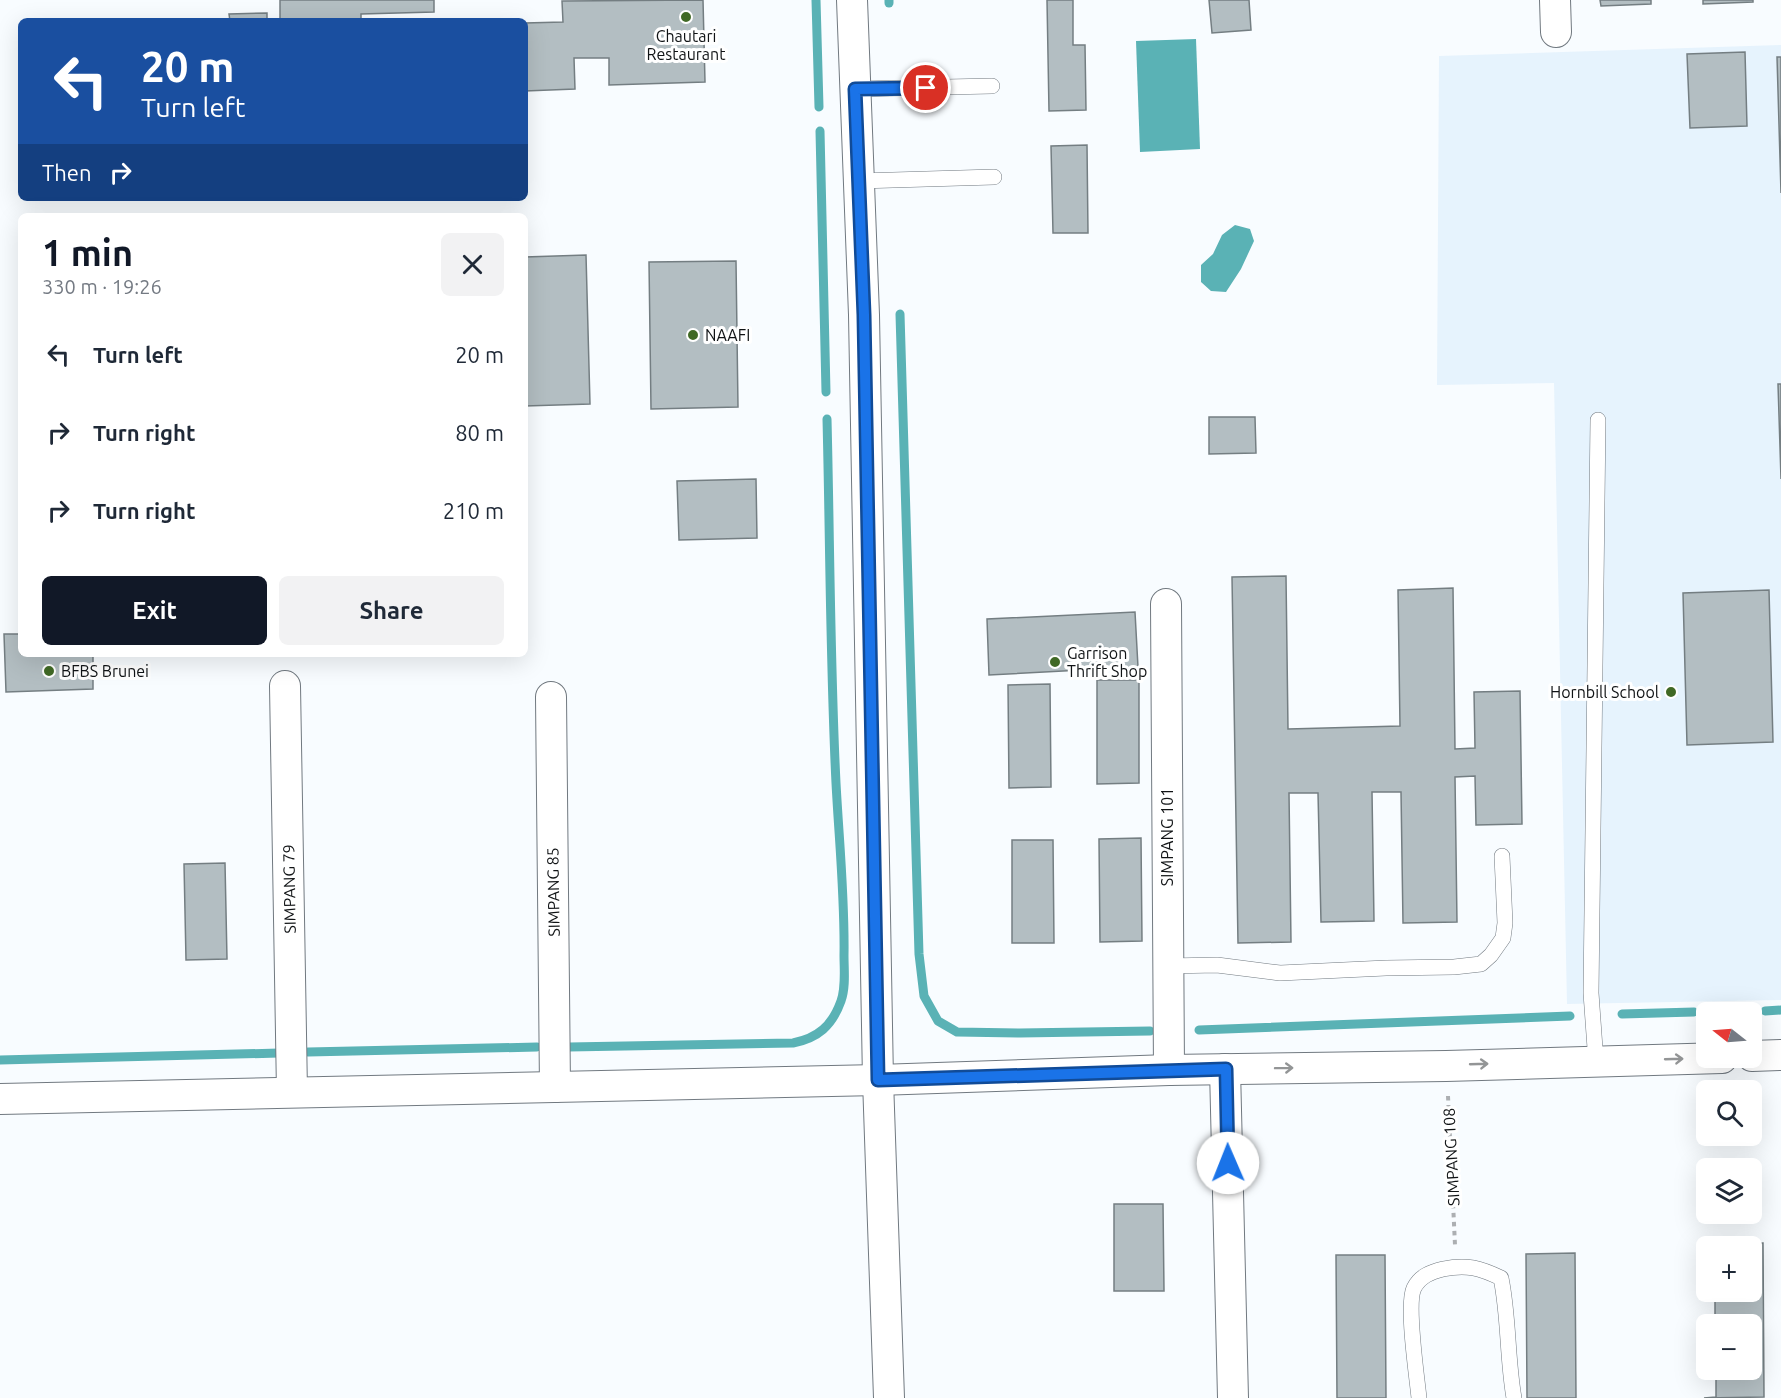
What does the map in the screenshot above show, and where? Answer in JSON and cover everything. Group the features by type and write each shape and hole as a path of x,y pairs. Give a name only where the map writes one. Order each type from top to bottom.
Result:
{"street":[{"path":"852,0 864,315 878,1080 889,1398"},
{"path":"1555,0 1556,32"},
{"name":"SIMPANG 101","path":"1166,604 1169,1070"},
{"name":"SIMPANG 79","path":"285,686 292,1092"},
{"name":"SIMPANG 85","path":"551,698 555,1087"},
{"path":"1762,1056 1781,1055"},
{"path":"0,1099 1696,1059"},
{"path":"1226,1069 1233,1398"}],"lane":[{"path":"855,89 992,86"},
{"path":"859,181 994,177"},
{"path":"1596,1062 1591,993 1598,420"},
{"path":"1168,966 1217,965 1280,973 1481,964 1491,955 1503,938 1505,923 1502,856"},
{"path":"1419,1398 1411,1316 1413,1289 1428,1272 1452,1267 1478,1267 1501,1278 1506,1301 1508,1365 1514,1398"}],"path":[{"name":"SIMPANG 108","path":"1446,1066 1455,1248"}],"shaded area":[{"name":"Hornbill School","path":"1781,45 1781,1000 1567,1004 1554,383 1437,385 1439,56"}],"water":[{"path":"1196,39 1200,149 1140,152 1136,41"},
{"path":"1235,225 1250,229 1254,241 1241,269 1226,292 1211,291 1201,282 1201,265 1213,254 1222,235"}],"building":[{"path":"280,0 434,0 434,12 361,14 361,18 280,18"},
{"path":"703,0 705,82 609,85 609,58 574,58 575,89 528,91 528,23 563,22 562,1"},
{"path":"1047,0 1073,0 1073,45 1085,45 1086,110 1049,111"},
{"path":"1209,0 1249,0 1251,30 1212,33"},
{"path":"1600,0 1651,0 1651,4 1601,6"},
{"path":"1703,0 1753,0 1753,2 1703,4"},
{"path":"267,13 267,18 230,18 229,14"},
{"path":"1745,52 1747,126 1690,128 1687,54"},
{"path":"1777,57 1781,57 1781,193"},
{"path":"1087,145 1088,233 1053,233 1051,146"},
{"path":"586,255 590,404 528,406 528,257"},
{"name":"NAAFI","path":"736,261 738,407 651,409 649,262"},
{"path":"1778,384 1781,384 1781,479"},
{"path":"1209,417 1255,417 1256,453 1209,454"},
{"path":"756,479 757,538 679,540 677,481"},
{"path":"1286,576 1288,729 1400,726 1398,590 1453,588 1455,749 1475,748 1474,692 1520,691 1522,824 1476,825 1475,776 1455,777 1457,922 1403,923 1401,792 1372,792 1374,921 1321,922 1318,793 1289,793 1291,942 1238,943 1232,577"},
{"path":"1769,590 1773,742 1687,745 1683,593"},
{"path":"1135,612 1138,667 989,675 987,619"},
{"name":"BFBS Brunei","path":"4,634 18,634 18,657 93,657 93,689 6,692"},
{"path":"1097,680 1139,680 1139,783 1097,784"},
{"path":"1050,684 1051,787 1009,788 1008,685"},
{"path":"1141,838 1142,941 1100,942 1099,839"},
{"path":"1012,840 1053,840 1054,943 1012,943"},
{"path":"225,863 227,959 186,960 184,864"},
{"path":"1114,1204 1163,1204 1164,1291 1114,1291"},
{"path":"1762,1243 1764,1397 1704,1398 1716,1397 1716,1380 1762,1380 1762,1314 1715,1314 1715,1302 1762,1302"},
{"path":"1575,1253 1576,1398 1527,1398 1526,1254"},
{"path":"1336,1255 1385,1255 1386,1398 1337,1398"}],"waterway":[{"path":"816,0 819,107"},
{"path":"820,131 826,392"},
{"path":"900,314 919,954 924,996 938,1021 957,1032 1150,1031"},
{"path":"569,1047 793,1043 810,1038 823,1030 841,1001 844,990 844,913 834,738 827,419"},
{"path":"1765,1011 1781,1010"},
{"path":"1622,1014 1694,1012"},
{"path":"1199,1030 1570,1016"},
{"path":"308,1052 537,1047"},
{"path":"0,1060 279,1053"}],"place":[{"name":"Chautari Restaurant","path":"686,17"},
{"name":"NAAFI","path":"693,335"},
{"name":"Garrison Thrift Shop","path":"1055,662"},
{"name":"BFBS Brunei","path":"49,671"},
{"name":"Hornbill School","path":"1671,692"}],"route":[{"path":"926,88 855,89 864,315 878,1080 1226,1069 1228,1163"}]}
